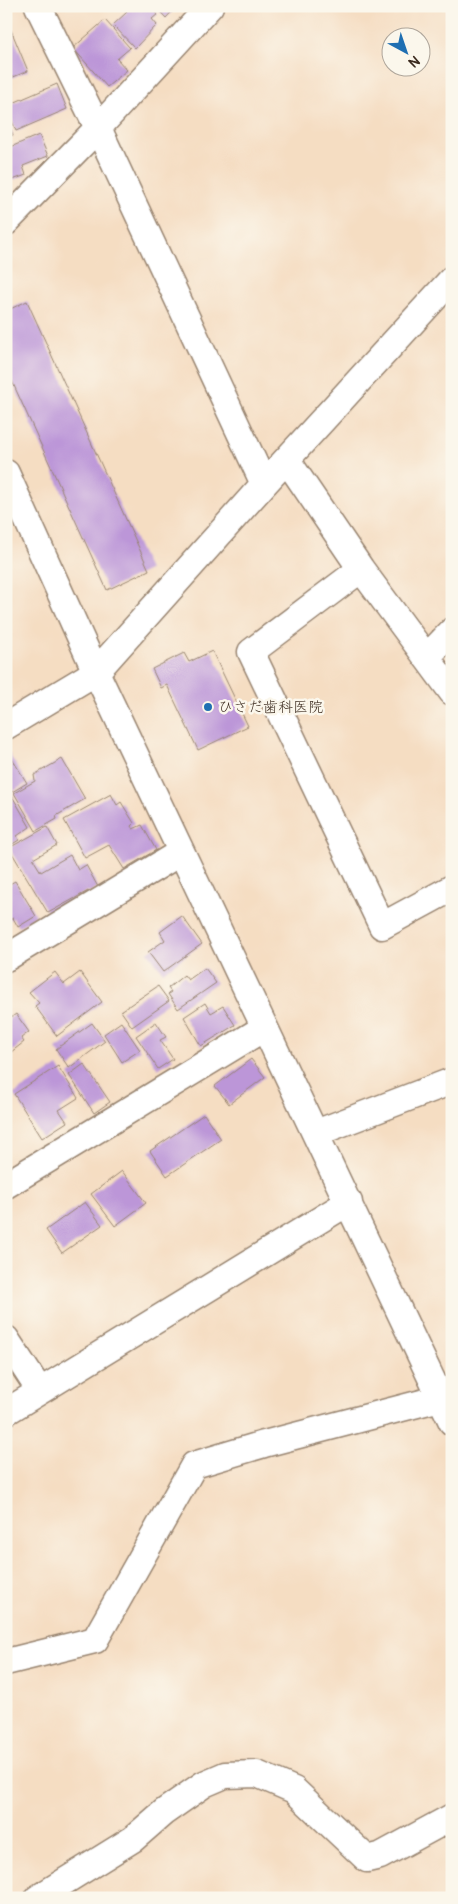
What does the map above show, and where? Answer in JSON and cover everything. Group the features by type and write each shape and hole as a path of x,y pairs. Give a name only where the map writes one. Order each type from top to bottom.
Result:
{"street":[{"path":"38,6 98,128 264,484"},
{"path":"6,222 98,128 210,6"},
{"path":"6,726 96,672 264,484 452,279"},
{"path":"286,460 361,569 452,692"},
{"path":"6,473 96,672 264,1028 446,1396 452,1422"},
{"path":"361,569 251,652 382,926 452,888"},
{"path":"427,658 452,631"},
{"path":"6,958 181,852"},
{"path":"6,1185 264,1028"},
{"path":"316,1133 452,1081"},
{"path":"6,1412 349,1202"},
{"path":"6,1339 40,1391"},
{"path":"6,1662 95,1640 194,1465 264,1444 446,1396"},
{"path":"38,1898 133,1839 164,1812 204,1784 225,1775 257,1774 294,1790 367,1859 380,1856 452,1816"}],"building":[{"path":"122,6 150,6 158,14 152,19 157,25 135,48 113,25 127,12"},
{"path":"155,6 177,6 166,18"},
{"path":"105,20 130,48 117,59 127,70 107,87 73,48"},
{"path":"11,30 28,71 6,80 6,32"},
{"path":"57,84 67,109 16,131 6,106"},
{"path":"6,118 13,135 6,138"},
{"path":"39,135 48,156 23,166 26,175 10,181 6,173 6,149"},
{"path":"27,301 149,570 107,590 6,368 6,311"},
{"name":"ひさだ歯科医院","path":"212,651 248,726 198,750 167,685 161,688 152,669 184,653 189,662"},
{"path":"6,749 27,783 12,792 6,783"},
{"path":"62,759 85,799 56,816 57,819 36,831 14,793 35,781 34,775"},
{"path":"8,789 30,827 17,836 19,840 6,848 6,790"},
{"path":"111,794 117,805 121,802 134,823 131,826 133,829 142,825 156,850 124,869 109,845 85,858 64,820"},
{"path":"47,827 57,845 33,859 41,872 70,855 78,870 86,865 98,887 48,913 9,848"},
{"path":"15,881 36,916 18,927 13,918 6,921 6,886"},
{"path":"182,916 202,944 163,972 148,952 165,940 160,932"},
{"path":"205,968 216,983 178,1009 168,994 171,992 168,988 184,975 188,980"},
{"path":"55,972 64,984 80,972 102,1002 57,1036 35,1006 39,1003 29,992"},
{"path":"158,986 169,1001 132,1027 121,1011"},
{"path":"205,1003 211,1013 223,1006 235,1025 201,1046 184,1017"},
{"path":"16,1014 29,1032 21,1038 24,1042 6,1056 6,1021"},
{"path":"121,1022 140,1050 122,1062 104,1034"},
{"path":"156,1022 166,1037 160,1040 173,1059 158,1069 136,1036"},
{"path":"92,1023 105,1041 69,1068 56,1049"},
{"path":"251,1059 265,1077 229,1104 215,1086"},
{"path":"84,1064 110,1102 94,1113 69,1075"},
{"path":"58,1066 78,1098 59,1110 67,1122 42,1138 14,1094"},
{"path":"204,1114 221,1139 167,1176 150,1151"},
{"path":"122,1171 146,1203 115,1226 91,1194"},
{"path":"85,1202 102,1225 62,1253 46,1230"}],"place":[{"name":"ひさだ歯科医院","path":"208,707"}]}
